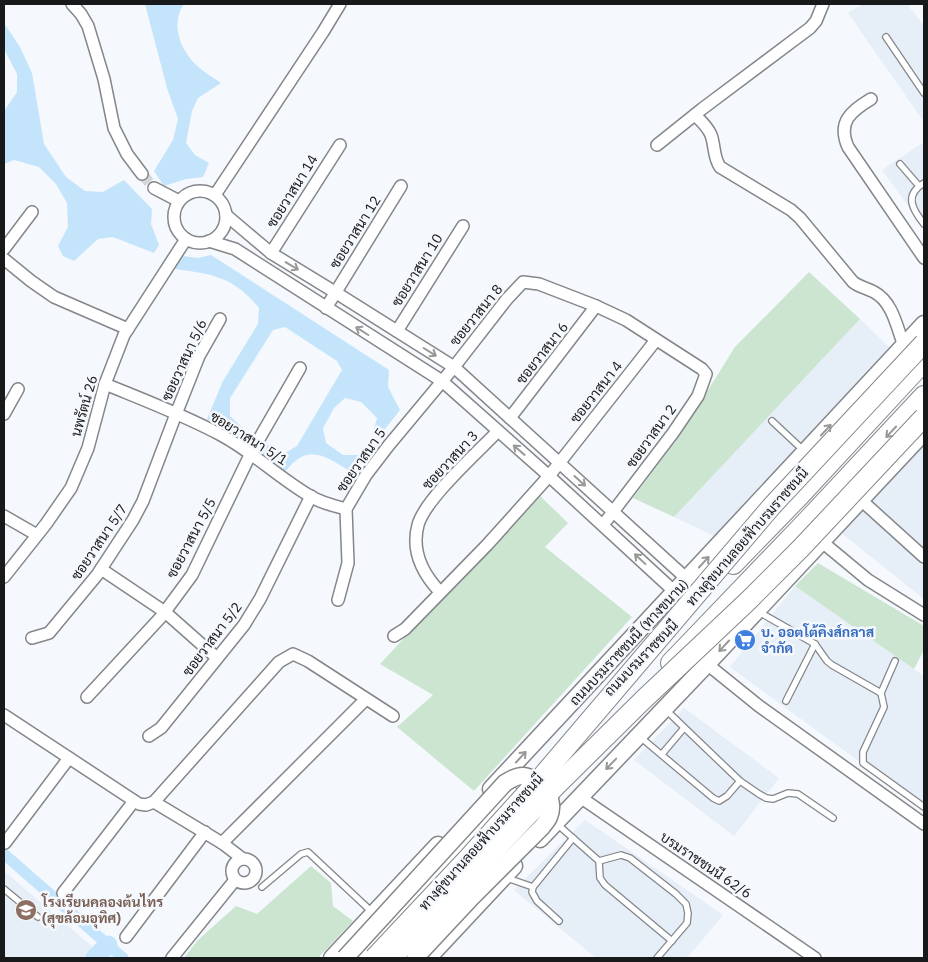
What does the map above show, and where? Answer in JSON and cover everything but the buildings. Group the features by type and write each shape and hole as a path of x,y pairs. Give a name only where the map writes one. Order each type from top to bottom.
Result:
{"highway":[{"name":"ถนนบรมราชชนนี","path":"361,958 630,669 800,495 924,361"},
{"name":"ถนนบรมราชชนนี","path":"400,958 652,682 811,517 924,396"}],"main road":[{"name":"ถนนบรมราชชนนี (ทางขนาน)","path":"332,958 676,592 924,324"},
{"name":"ทางคู่ขนานลอยฟ้าบรมราชชนนี","path":"374,958 543,775 771,507 924,342"},
{"name":"ทางคู่ขนานลอยฟ้าบรมราชชนนี","path":"392,958 556,786 762,587 924,417"},
{"path":"428,958 924,432"},
{"path":"345,958 505,783 513,778 522,776 539,782 546,790 551,809 549,817 542,827 415,958"}],"street":[{"path":"72,4 88,26 104,79 114,128 127,154 142,174"},
{"path":"215,195 340,4"},
{"path":"658,145 810,28 816,21 823,4"},
{"path":"871,99 856,108 848,118 843,128 844,137 848,147 924,258"},
{"path":"695,115 708,128 712,136 717,162 720,167 791,210 800,218 852,282 875,292 882,299 893,316 904,346"},
{"name":"ซอยวาสนา 14","path":"271,253 340,144"},
{"name":"ซอยวาสนา 12","path":"326,308 400,186"},
{"path":"154,188 179,201"},
{"path":"209,241 222,231 226,215 224,208 215,195 207,191 198,190 190,192 179,201 174,211 176,227 186,239 194,242 209,241 235,249 442,381 676,592"},
{"path":"4,249 32,212"},
{"path":"226,215 271,253 454,367 687,579"},
{"name":"ซอยวาสนา 10","path":"397,331 463,226"},
{"name":"นพรัตน์ 26","path":"4,576 71,488 88,448 105,384 124,335 186,239"},
{"path":"4,260 54,297 128,329"},
{"name":"ซอยวาสนา 8","path":"442,381 523,282 539,284 596,306"},
{"path":"596,306 626,320 656,340"},
{"name":"ซอยวาสนา 6","path":"510,418 596,306"},
{"name":"ซอยวาสนา 5/6","path":"176,414 199,356 220,320"},
{"name":"ซอยวาสนา 2","path":"603,525 673,433 698,396 706,374 702,369 656,340"},
{"name":"ซอยวาสนา 4","path":"394,636 405,629 487,546 549,476 656,340"},
{"name":"ซอยวาสนา 5/5","path":"87,697 165,612 192,575 251,454 300,368"},
{"name":"ซอยวาสนา 5","path":"338,600 348,563 346,509 366,475 442,381"},
{"name":"ซอยวาสนา 5/1","path":"105,384 222,436 311,496 329,505 346,509"},
{"path":"4,414 18,389"},
{"name":"ซอยวาสนา 5/7","path":"32,638 49,633 101,569 134,520 176,414"},
{"name":"ซอยวาสนา 3","path":"440,592 421,567 417,553 418,525 438,493 498,431"},
{"name":"ซอยวาสนา 5/2","path":"149,736 161,728 244,625 260,599 311,496"},
{"path":"860,500 924,557"},
{"path":"4,516 37,535"},
{"path":"821,541 868,580 924,615"},
{"path":"101,569 165,612 217,658"},
{"path":"4,716 143,805 154,802 279,662 293,654 308,661 393,716"},
{"path":"707,664 759,706 924,824"},
{"path":"222,842 366,698"},
{"path":"4,843 69,758"},
{"name":"บรมราชชนนี 62/6","path":"580,797 815,958"},
{"path":"63,893 134,801"},
{"path":"154,802 222,842 243,859 254,864 255,876 246,883 238,882 231,873 233,865 243,859"},
{"path":"126,937 205,832"},
{"path":"172,958 235,880"}],"lane":[{"path":"886,37 924,93"},
{"path":"900,164 921,184 911,200 913,209 924,224"},
{"path":"772,421 806,452"},
{"path":"757,611 814,644 826,661 881,693"},
{"path":"786,701 814,644"},
{"path":"895,661 881,693 884,707 863,752 863,763 924,807"},
{"path":"664,709 740,781 766,798 773,799 788,793 798,794 833,818"},
{"path":"662,754 684,728"},
{"path":"639,735 713,798 719,801 727,796 740,781"},
{"path":"556,822 599,861 600,878 605,885 672,942"},
{"path":"559,921 533,896 533,888 573,838"},
{"path":"262,887 301,854 308,852 374,913"},
{"path":"599,861 621,855 630,858 686,904 688,913 687,923 657,958"},
{"path":"504,876 533,888"},
{"path":"4,889 38,917"}],"shaded area":[{"path":"863,4 907,4 924,26 924,122 848,13"},
{"path":"924,142 924,228 882,170"},
{"path":"860,319 889,347 714,536 674,517"},
{"path":"924,438 924,599 844,535 839,528"},
{"path":"795,586 924,676 924,809 730,667"},
{"path":"684,708 779,778 734,836 634,760"},
{"path":"585,820 723,915 687,958 596,958 514,890"},
{"name":"โรงเรียนคลองต้นไทร (สุขล้อมอุทิศ)","path":"4,871 95,949 85,958 4,958"}],"green space":[{"path":"809,272 860,319 674,517 633,498 678,438 735,347"},
{"path":"538,494 568,523 545,547 632,617 474,791 397,727 433,695 380,664"},
{"path":"818,563 924,626 924,650 914,669 795,586"},
{"path":"311,866 331,883 333,906 353,921 318,958 184,958 198,940 236,906 257,914"}],"water":[{"path":"145,4 184,4 178,17 177,25 182,46 196,65 221,83 198,98 192,111 186,143 195,155 209,163 203,177 186,179 164,186 154,171 173,140 178,119 167,88"},
{"path":"4,23 20,47 32,73 44,144 66,177 85,191 103,192 124,180 152,209 151,224 159,245 154,253 113,237 98,239 74,261 63,256 58,246 68,227 67,203 56,184 39,167 14,160 4,164 4,111 17,92 17,74 4,49"},
{"path":"211,255 389,370 388,387 400,410 381,434 374,429 377,418 361,402 345,398 334,408 323,428 326,443 343,455 363,455 351,472 325,457 309,455 301,457 285,472 258,451 264,443 285,453 297,446 342,370 337,361 285,327 273,330 230,398 230,416 247,432 243,440 207,419 223,381 258,324 259,308 231,283 212,275 175,269 183,256 198,258"}],"waterway":[{"path":"4,854 123,958"},
{"path":"95,958 108,945"}],"tunnel":[{"path":"142,174 154,188"}],"place":[{"name":"บ. ออตโต้คิงส์กลาส จำกัด","path":"745,640"},
{"name":"โรงเรียนคลองต้นไทร (สุขล้อมอุทิศ)","path":"26,910"}]}
